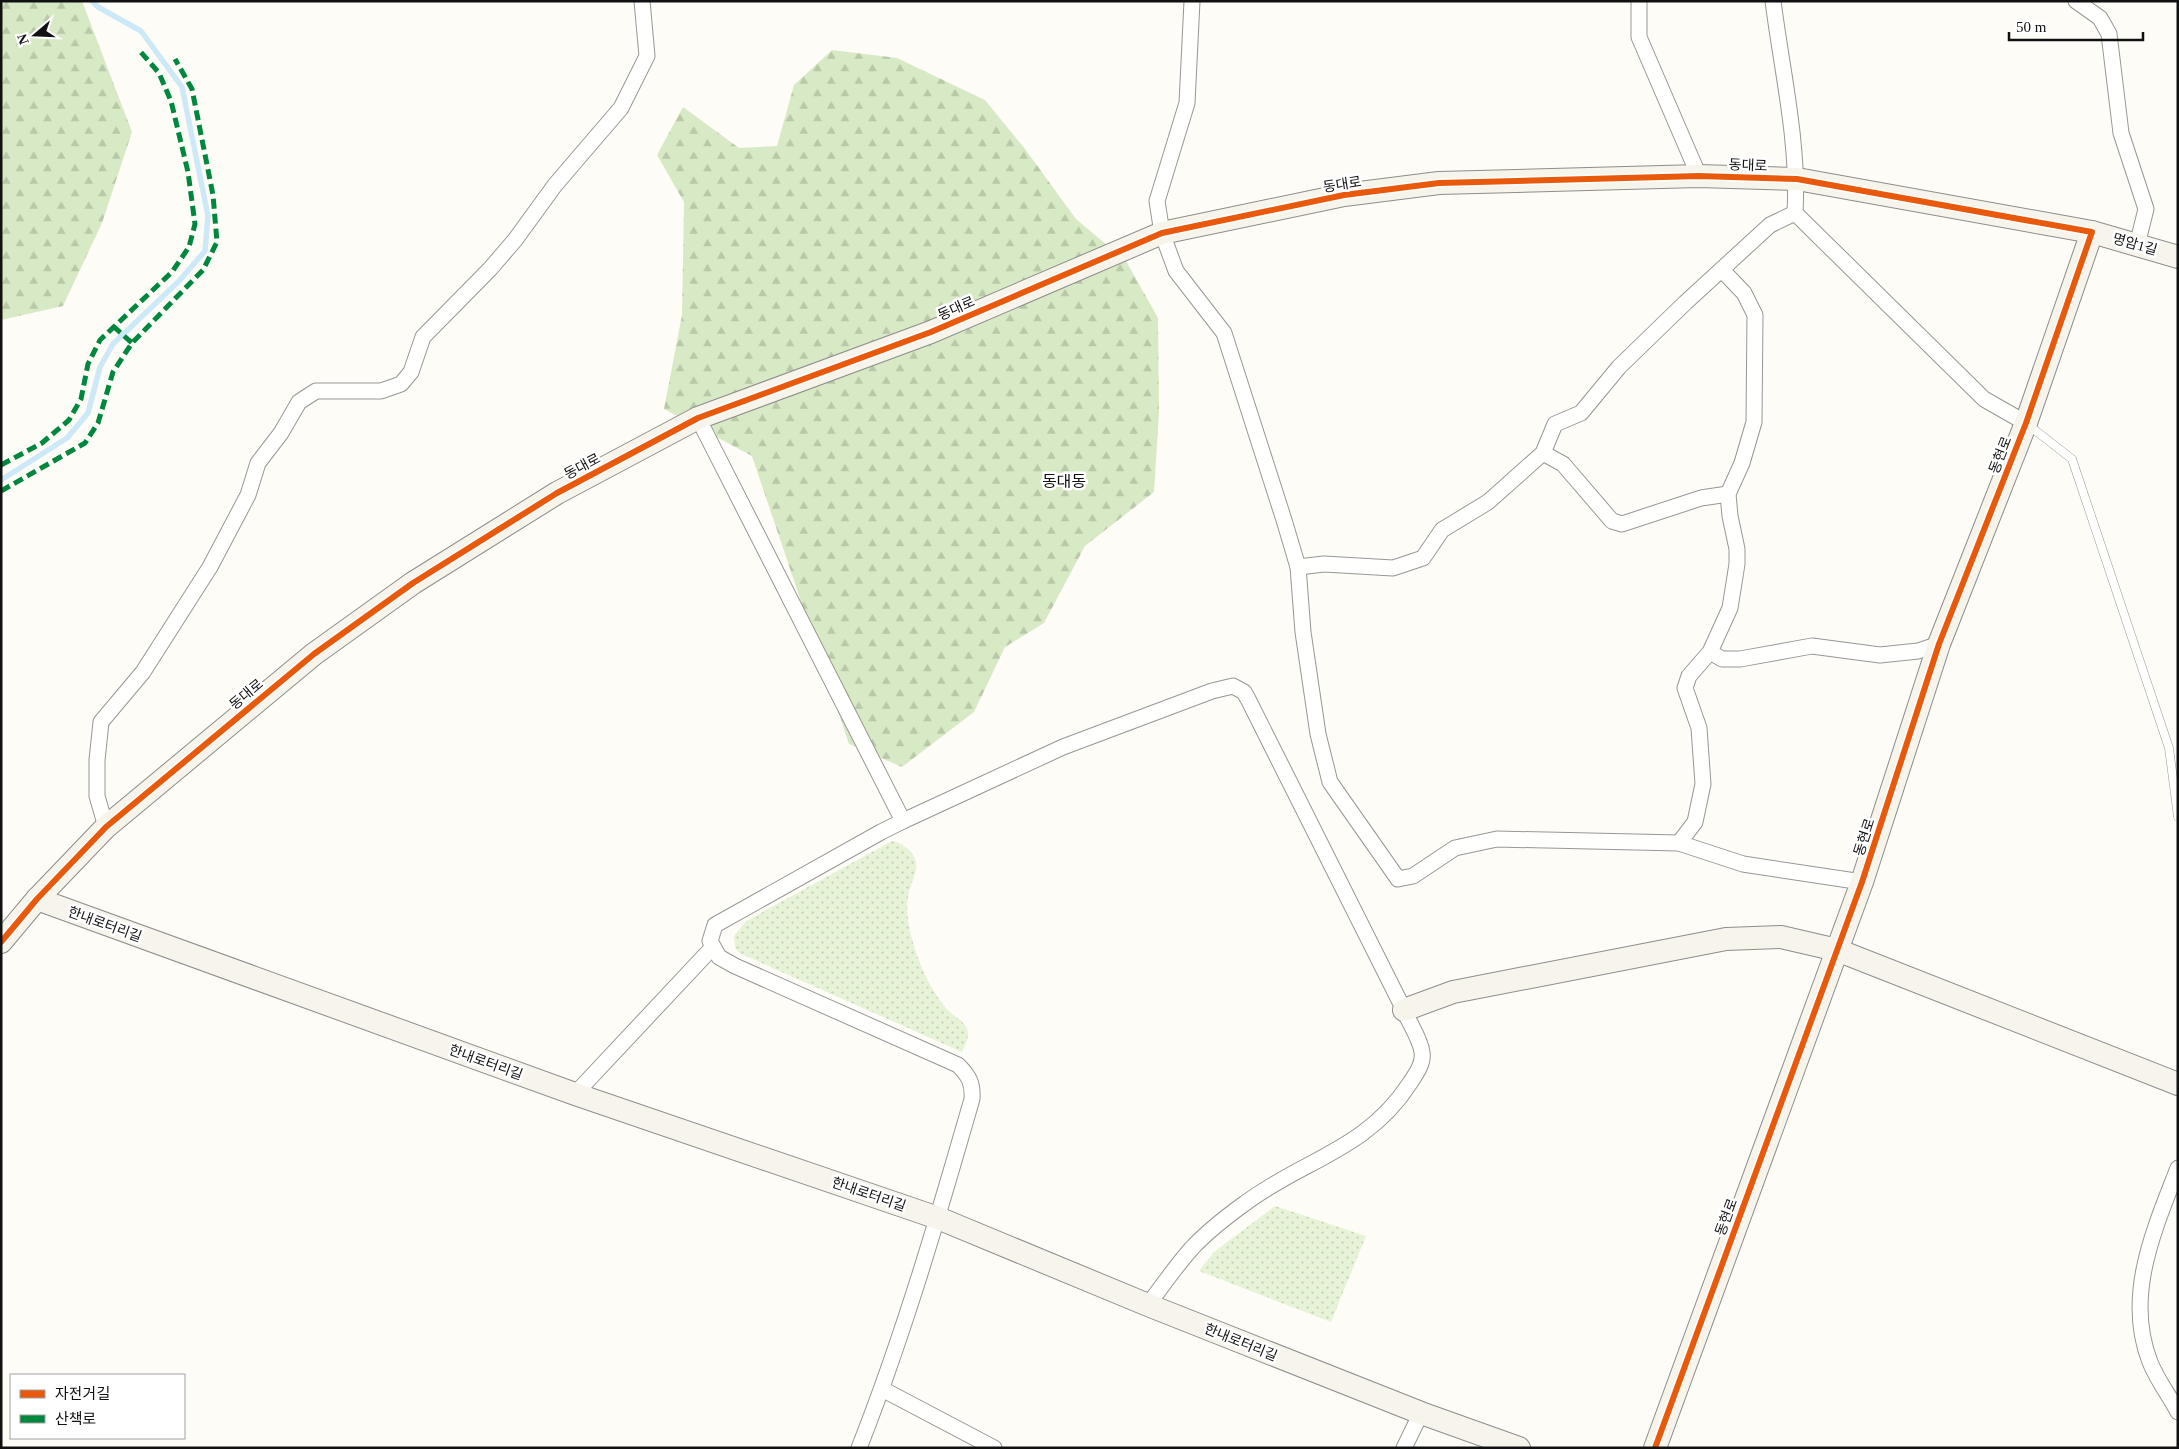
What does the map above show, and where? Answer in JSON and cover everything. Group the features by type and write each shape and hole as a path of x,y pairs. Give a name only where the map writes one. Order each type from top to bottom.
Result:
{"street":[{"path":"106,827 97,796 96,760 101,722 143,672 210,567 248,495 258,463 282,433 299,402 316,391 381,391 401,384 411,372 423,337 490,269 515,240 555,184 621,108 647,56 642,1"},
{"path":"1192,1 1187,103 1157,201 1162,233 1176,271 1224,332 1298,567 1304,641 1318,734 1330,782 1398,879 1413,876 1455,848 1497,839 1679,843 1743,864 1862,882"},
{"path":"1640,1 1639,37 1699,176"},
{"path":"1773,1 1789,106 1797,179 1796,213 1984,399 2026,423"},
{"path":"2076,1 2100,18 2109,34 2121,133 2146,209 2137,244"},
{"name":"동대로","path":"1,942 36,899 106,827 314,654 413,582 558,493 698,418 931,332 1162,233 1344,195 1439,183 1699,176 1797,179 2092,232"},
{"path":"1298,567 1324,564 1393,568 1423,558 1442,530 1488,502 1543,454 1555,424 1581,413 1619,367 1770,225 1796,213"},
{"name":"명암1길","path":"2092,232 2178,257"},
{"name":"동현로","path":"1655,1448 1862,882 1939,644 2026,423 2092,232"},
{"path":"1679,843 1695,822 1703,784 1699,728 1685,688 1689,676 1710,652 1730,608 1737,564 1737,549 1730,516 1728,494 1742,462 1754,422 1755,315 1744,292 1722,270"},
{"path":"698,418 903,821"},
{"path":"1543,454 1563,464 1612,520 1622,524 1701,498 1728,494"},
{"path":"1710,652 1722,659 1740,659 1812,646 1880,655 1918,651 1939,644"},
{"path":"859,1448 882,1389 938,1218 972,1099 973,1086 969,1075 958,1065 735,966 719,957 712,948 710,934 715,925 903,821 1062,747 1212,691 1233,686 1244,692 1248,699 1404,1010 1422,1052 1422,1060 1418,1071 1396,1103 1354,1141 1267,1187 1225,1218 1193,1247 1148,1305"},
{"name":"한내로터리길","path":"36,899 575,1094 938,1218 1148,1305 1420,1413 1519,1448"},
{"path":"1404,1010 1452,992 1726,939 1780,937 1837,950 2178,1084"},
{"path":"575,1094 712,948"},
{"path":"2178,1168 2145,1261 2140,1315 2141,1332 2150,1362 2178,1412"},
{"path":"882,1389 994,1448"},
{"path":"1404,1448 1420,1413"}],"lane":[{"path":"2026,423 2072,459 2169,748 2178,817"}],"green space":[{"path":"1,1 82,1 132,132 102,223 63,306 1,320"},
{"path":"832,50 897,58 985,100 1025,149 1076,219 1126,261 1158,318 1159,413 1154,492 1085,546 1044,623 1005,647 974,712 902,767 849,744 752,456 664,409 682,315 684,202 657,155 683,107 739,148 777,146 794,85"},
{"path":"892,841 903,845 909,850 916,862 907,902 911,935 920,964 934,992 946,1008 967,1029 968,1038 962,1052 739,953 735,947 734,936 746,921"},
{"path":"1275,1206 1366,1236 1331,1322 1199,1271 1214,1252"}],"waterway":[{"path":"1,480 67,438 88,413 100,367 113,344 179,281 205,251 208,216 182,87 141,31 98,7 92,1"}],"marked path":[{"path":"1,465 42,443 69,420 81,399 88,364 100,340 172,272 189,247 195,224 188,172 171,101 159,73 139,50"},
{"path":"1,491 85,443 98,423 113,372 132,343 203,270 217,242 213,195 192,89 175,59"},
{"path":"113,326 132,343"}],"cycle path":[{"path":"1,942 37,899 106,827 314,654 413,583 557,493 698,418 931,332 1162,233 1344,195 1439,183 1699,176 1797,179 2092,232 2026,423 1939,644 1862,882 1655,1448"}],"district":[{"name":"동대동","path":"1064,481"}]}
